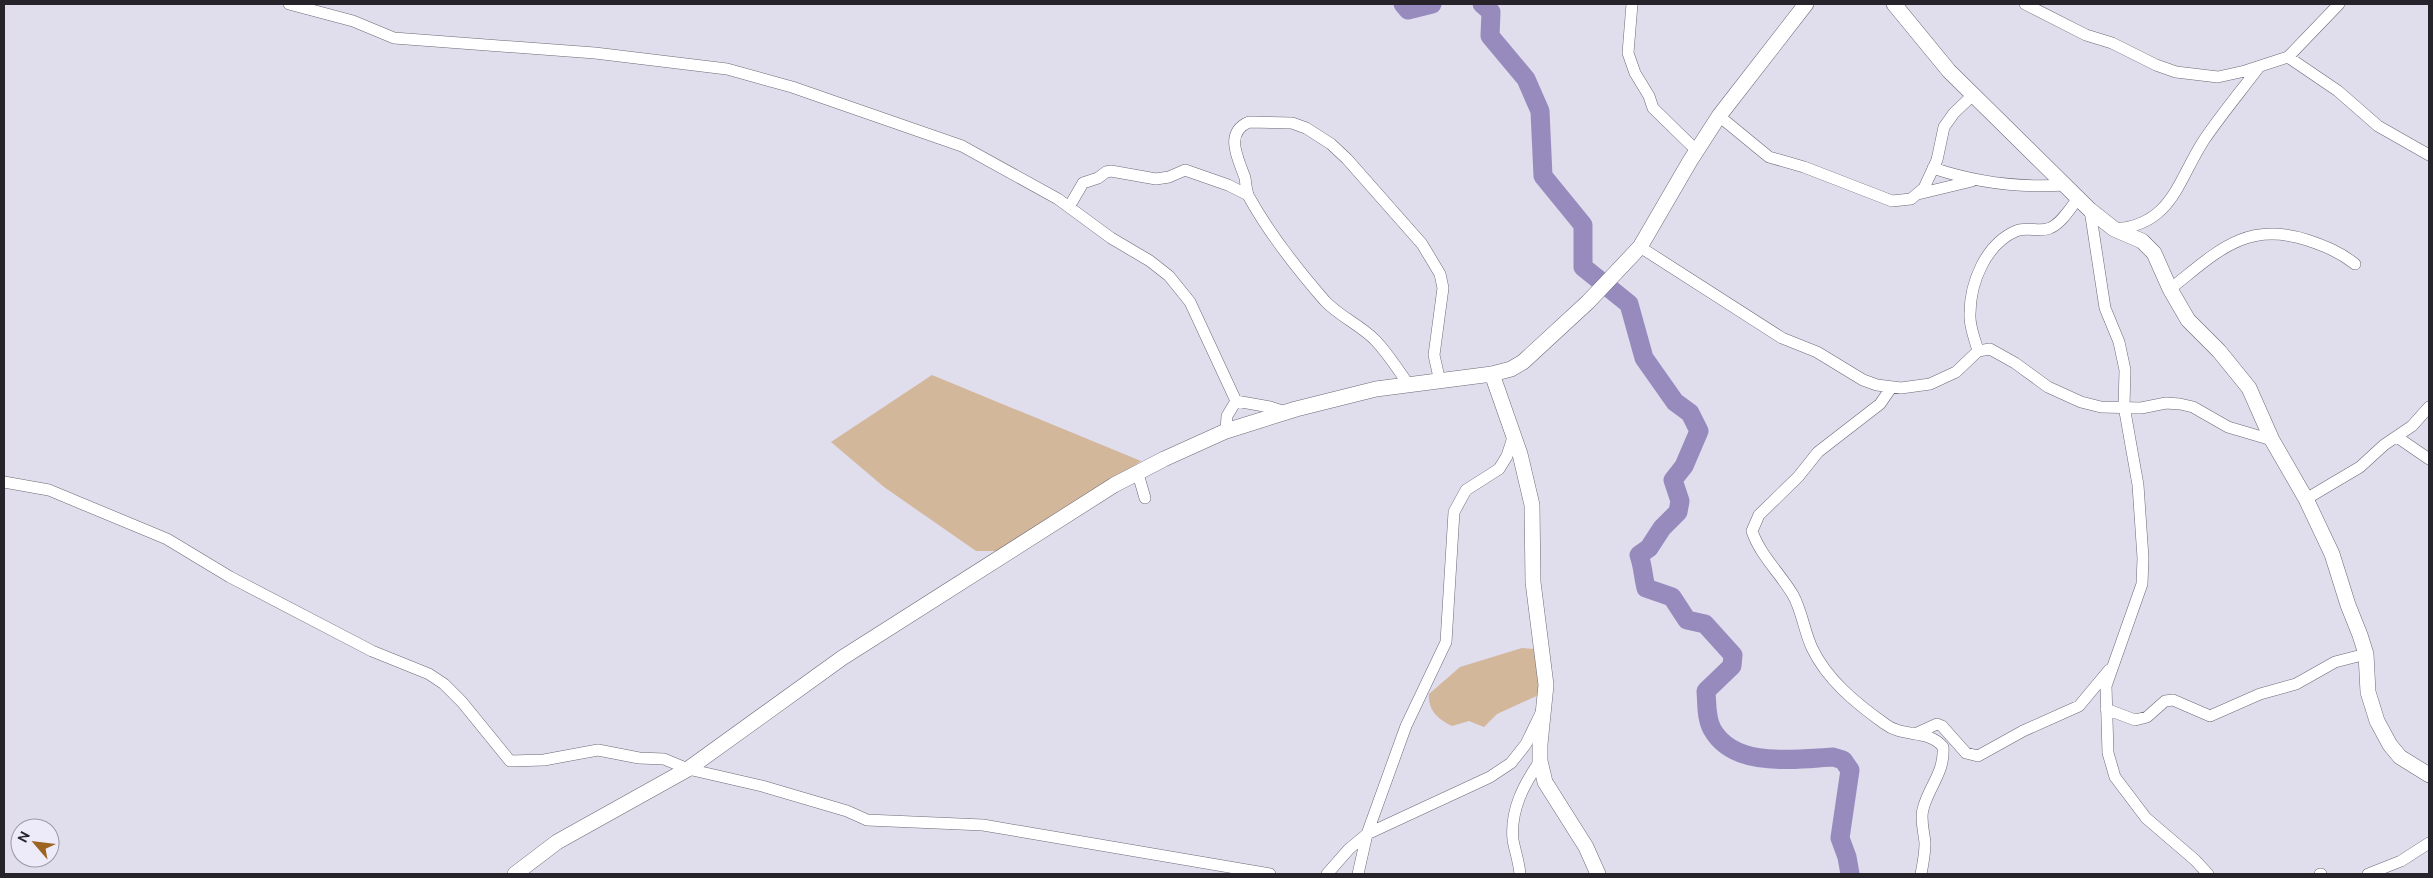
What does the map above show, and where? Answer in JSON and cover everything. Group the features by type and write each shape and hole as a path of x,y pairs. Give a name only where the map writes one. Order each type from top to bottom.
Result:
{"street":[{"path":"289,4 353,20 394,38 594,53 727,69 792,87 962,146 1069,207 1111,238 1150,261 1180,289 1196,313 1236,401"},
{"path":"1632,4 1628,53 1635,74 1650,96 1653,108 1696,151"},
{"path":"515,874 557,842 688,769 842,658 1114,485 1164,459 1226,431 1285,412 1376,389 1492,374 1511,369 1522,362 1588,302 1640,247 1696,151 1719,116 1806,4"},
{"path":"1894,4 1949,70 2090,210 2114,229 2142,241 2148,246 2159,261 2170,289 2188,320 2219,351 2249,388 2272,440 2306,499 2332,554 2366,654 2368,692 2382,731 2400,757 2429,775"},
{"path":"2025,4 2086,35 2112,43 2176,72 2218,77 2260,67 2288,57 2339,4"},
{"path":"2288,57 2338,91 2378,126 2429,155"},
{"path":"2114,229 2136,227 2150,220 2164,207 2185,177 2203,142 2260,67"},
{"path":"1719,116 1764,153 1778,160 1817,172 1885,200 1911,199 1928,182 1944,127 1954,113 1974,94"},
{"path":"1408,384 1374,339 1339,314 1326,301 1294,262 1248,195 1234,152 1237,131 1248,122 1292,123 1306,128 1348,159 1422,244 1440,274 1443,288 1434,355 1440,382"},
{"path":"1933,168 1973,180 2038,187 2066,185"},
{"path":"1069,207 1083,183 1111,171 1156,179 1169,177 1185,170 1228,185 1248,195"},
{"path":"1918,194 1973,180"},
{"path":"1978,351 1969,315 1977,279 1988,253 2007,235 2018,230 2030,228 2044,230 2054,226 2079,197"},
{"path":"2090,210 2105,308 2119,342 2125,370 2124,406 2138,485 2143,558 2142,584 2110,668 2106,686 2108,753 2117,781 2146,818 2195,860 2208,874"},
{"path":"2170,289 2228,246 2259,234 2288,234 2334,249 2355,264"},
{"path":"1640,247 1782,338 1817,352 1863,380 1891,388 1915,388 1945,378 1967,364 1978,351 1990,349 2065,396 2101,407 2124,406 2141,408 2166,403 2180,404 2193,407 2228,428 2272,440"},
{"path":"1492,374 1514,434 1527,478 1532,505 1533,582 1546,685 1540,760 1545,782 1586,847 1598,874"},
{"path":"1891,388 1880,404 1818,452 1798,477 1759,515 1752,531 1770,566 1792,594 1812,649 1827,672 1863,708 1892,729 1904,734 1915,734 1937,740 1943,747 1943,765 1936,782 1927,796 1922,811 1925,843 1921,874"},
{"path":"1236,401 1270,407 1285,412"},
{"path":"1226,431 1227,416 1236,401"},
{"path":"2306,499 2348,476 2384,445 2397,437 2429,407"},
{"path":"1358,874 1367,834 1406,726 1446,642 1454,512 1466,490 1500,469 1507,456 1514,434"},
{"path":"2397,437 2429,459"},
{"path":"1138,474 1145,498"},
{"path":"4,482 49,490 167,539 230,576 372,651 429,674 444,684 462,702 510,761 544,760 598,750 639,758 664,759 688,769 762,786 847,811 866,820 983,825 1270,874"},
{"path":"2106,709 2136,720 2147,717 2165,701 2173,700 2210,716 2260,694 2296,684 2335,662 2366,654"},
{"path":"1915,734 1937,724 1942,726 1966,753 1978,756 2023,730 2079,706 2110,668"},
{"path":"1327,874 1349,849 1367,834 1490,777 1511,763 1526,744 1543,708"},
{"path":"1520,874 1513,840 1514,820 1521,792 1540,760"},
{"path":"2368,874 2401,861 2429,844"}],"shaded area":[{"path":"932,375 1141,461 1002,551 976,551 884,487 831,442"},
{"path":"1522,648 1534,649 1543,693 1497,714 1484,727 1469,721 1452,726 1442,720 1432,710 1429,694 1460,667"}],"waterway":[{"path":"1403,4 1408,10 1432,4"},
{"path":"1482,4 1491,12 1490,36 1526,79 1540,111 1543,176 1583,225 1583,267 1629,304 1644,358 1675,402 1690,413 1699,431 1684,466 1673,480 1680,501 1678,512 1662,528 1649,548 1639,555 1646,588 1672,597 1687,620 1705,624 1733,655 1732,666 1706,691 1710,725 1722,742 1735,751 1766,759 1784,760 1833,757 1843,760 1850,770 1840,838 1847,857 1850,874"}]}
